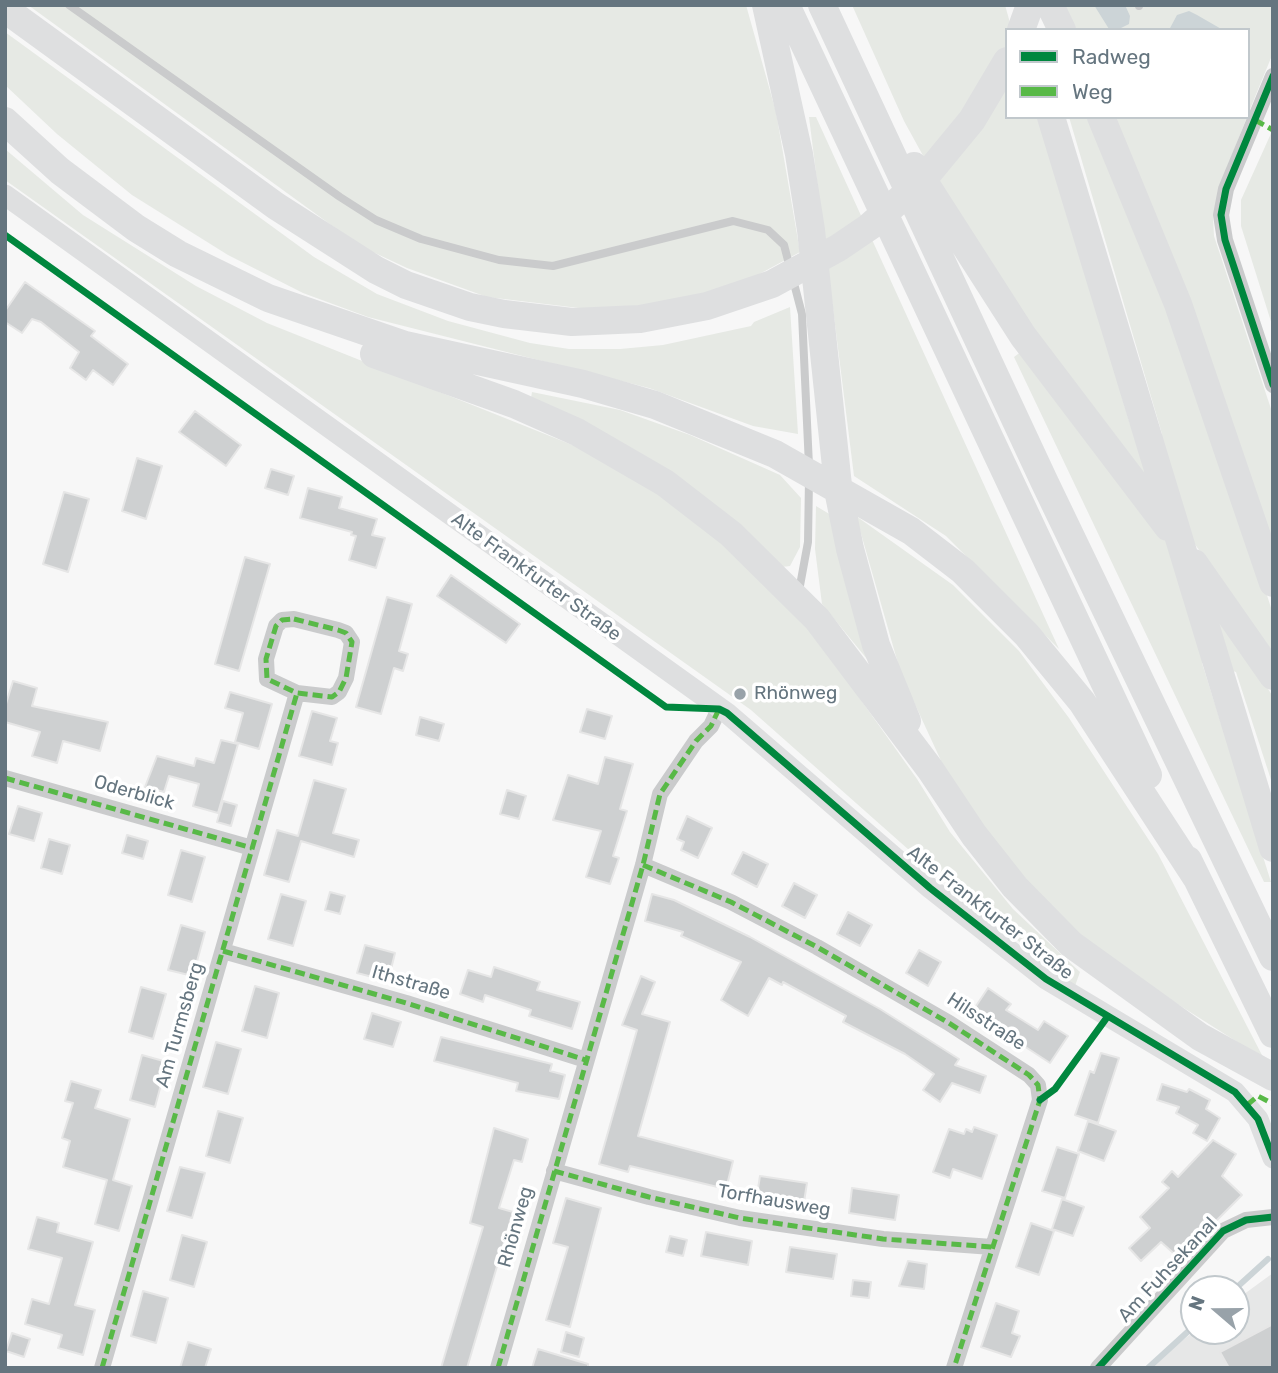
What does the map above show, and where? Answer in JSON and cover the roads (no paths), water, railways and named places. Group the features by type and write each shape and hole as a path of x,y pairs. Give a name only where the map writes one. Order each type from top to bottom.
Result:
{"highway":[{"path":"766,5 799,154 811,230 836,470 850,549 876,645 893,690 930,769"},
{"path":"786,5 1196,877 1273,1034"},
{"path":"822,5 1050,495 1273,957"},
{"path":"1017,5 1023,28"},
{"path":"1024,28 1030,5"},
{"path":"1050,5 1061,28"},
{"path":"5,9 346,254 438,297 503,314 572,322 606,322 674,314 740,296 772,284 838,248 898,203 950,149 979,109 1005,64"},
{"path":"842,50 1023,336 1148,499 1273,676"},
{"path":"1052,119 1273,848"},
{"path":"1102,119 1178,304 1273,583"},
{"path":"5,121 60,172 136,228 222,277 314,316 405,345 583,384 655,405 775,454 911,531 964,571 1035,645 1083,702 1196,877"},
{"path":"314,316 344,344 514,404 615,452 695,505 765,565 798,598 930,769 974,835 1015,887 1071,944 1200,1037 1273,1077"}],"street":[{"path":"1273,76 1226,189 1222,215 1225,240 1273,385"},
{"name":"Alte Frankfurter Straße","path":"5,195 767,744 930,888 1046,979 1235,1093 1258,1119 1273,1158"},
{"path":"294,619 346,633 352,642 353,652 339,692 322,697 297,693 274,684 265,670 276,625 282,620 294,619"},
{"name":"Am Turmsberg","path":"102,1368 297,693"},
{"name":"Rhönweg","path":"498,1368 643,865 660,794 696,741 711,726 719,709"},
{"name":"Oderblick","path":"5,778 252,848"},
{"name":"Hilsstraße","path":"643,865 721,897 817,947 923,1007 1034,1079 1040,1100 954,1368"},
{"name":"Ithstraße","path":"223,951 457,1018 586,1060"},
{"name":"Torfhausweg","path":"554,1171 740,1218 883,1239 992,1247"},
{"name":"Am Fuhsekanal","path":"1098,1368 1223,1231 1246,1220 1273,1217"}],"lane":[{"path":"69,5 340,197 376,220 421,239 499,260 553,266 733,221 768,230 784,245 802,314 809,449 808,542 798,598"}],"waterway":[{"path":"1250,1275 1268,1259"},
{"path":"1148,1368 1180,1339"}],"place":[{"name":"Rhönweg","path":"740,694"}]}
